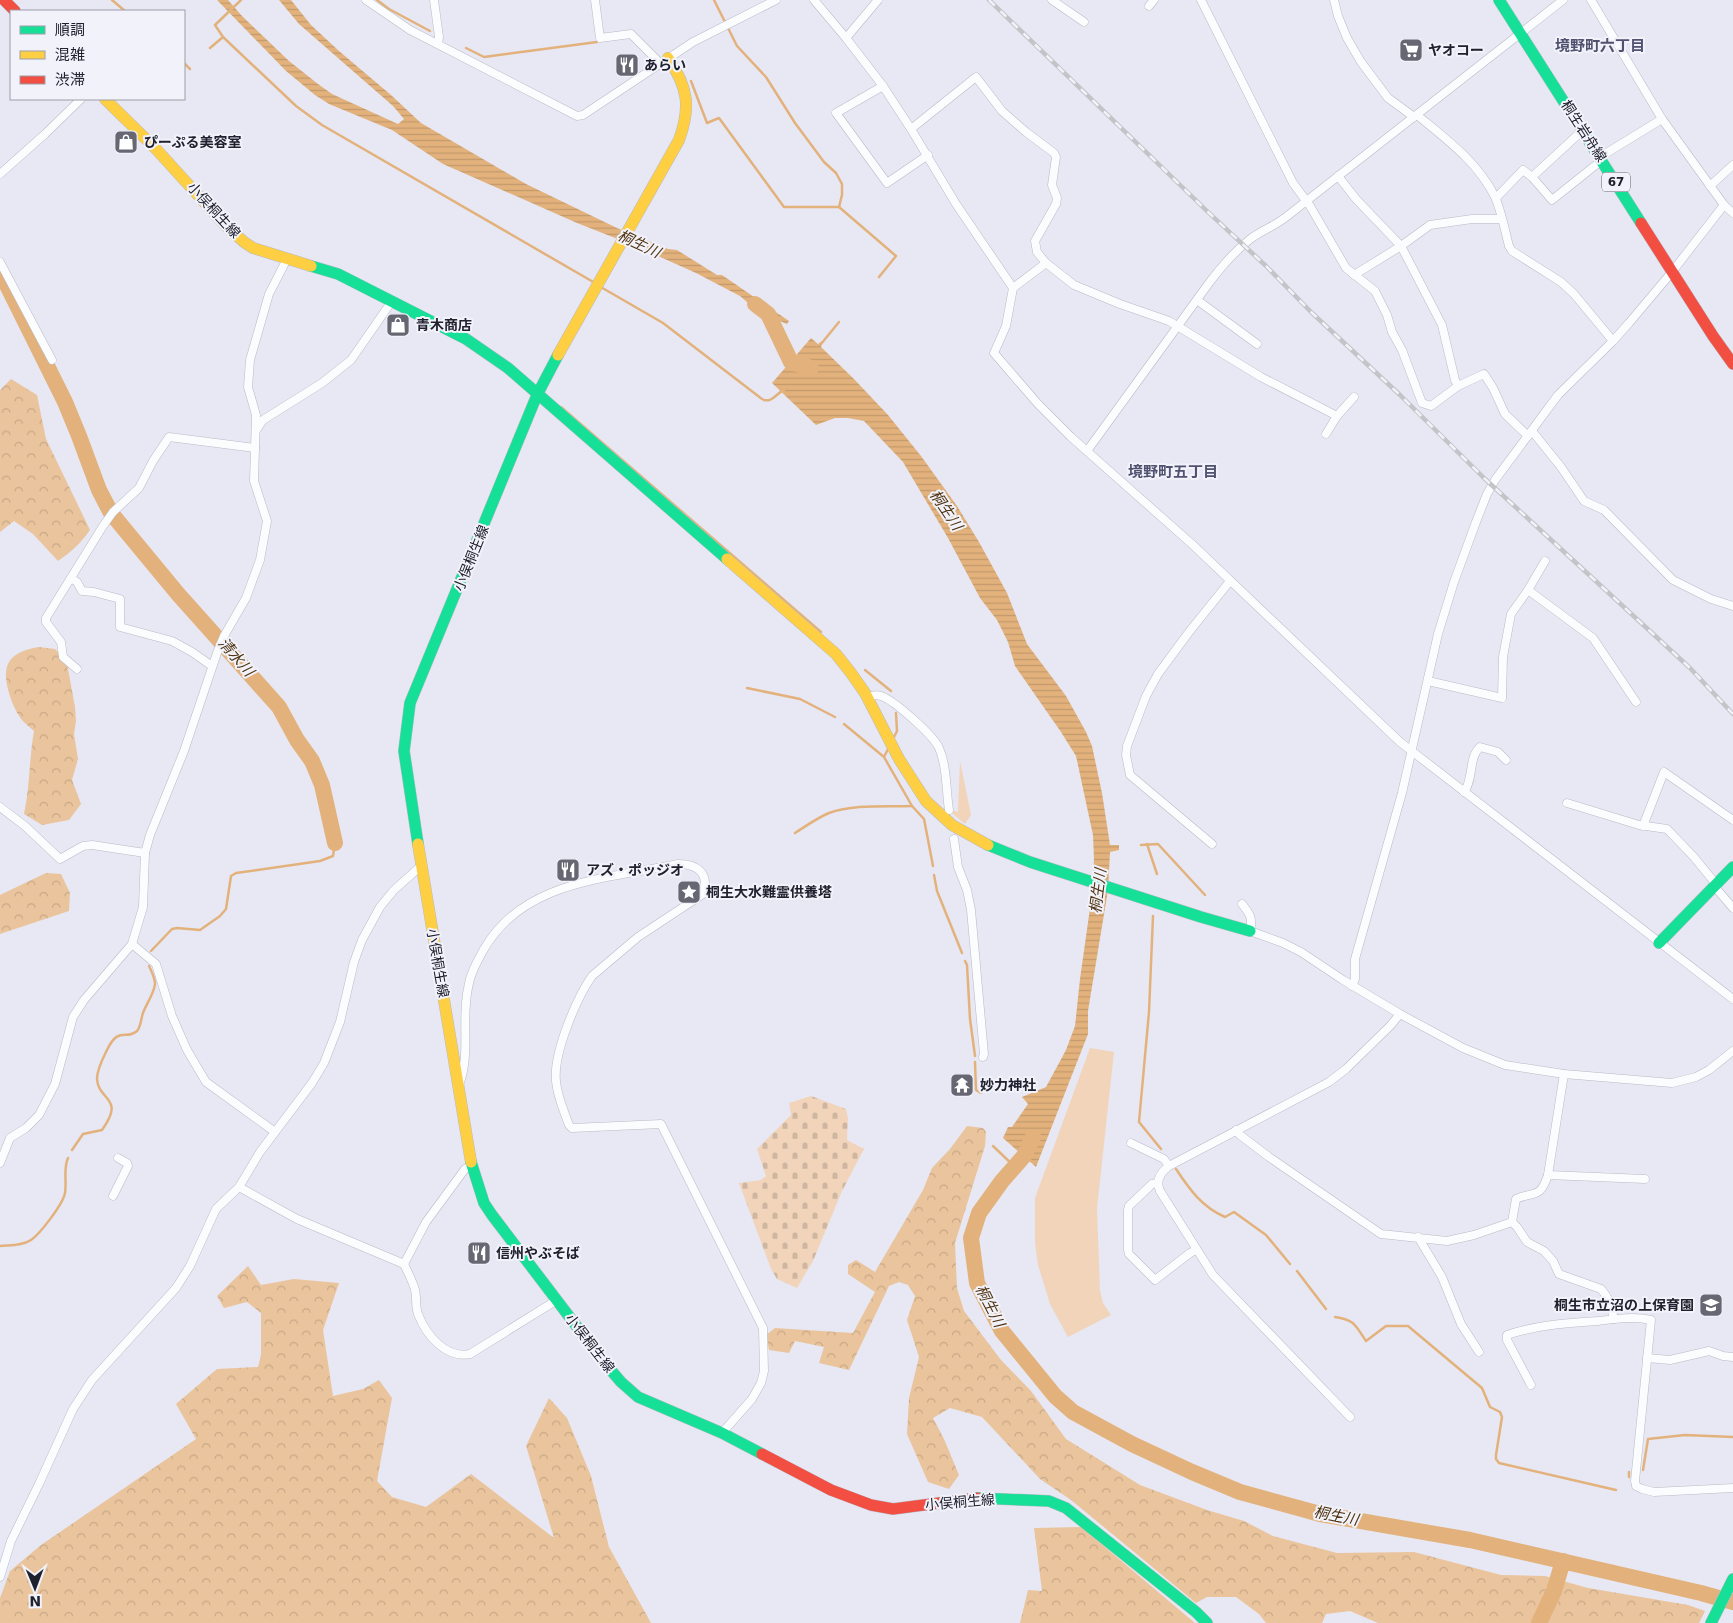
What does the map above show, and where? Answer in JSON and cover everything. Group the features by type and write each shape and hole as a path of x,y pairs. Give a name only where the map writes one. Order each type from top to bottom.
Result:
{"main road":[{"path":"4,0 14,10"},
{"name":"桐生岩舟線","path":"1499,0 1601,158 1712,336 1733,364"},
{"path":"664,60 682,79 685,88 686,122 679,142 583,308 537,395 723,554 817,638 830,647 853,674 906,772 926,800 945,820 978,842 1017,858 1250,931"},
{"name":"小俣桐生線","path":"106,100 152,143 242,241 253,248 338,274 477,345 508,368 537,395 410,703 404,751 421,866 460,1085 472,1166 484,1203 492,1215 603,1362 638,1397 722,1433 831,1490 871,1505 893,1510 972,1498 1038,1499 1060,1504 1207,1623"},
{"path":"1659,943 1733,867"},
{"path":"1711,1623 1733,1580"}],"street":[{"path":"366,0 410,30 577,116 583,115 693,42 776,0"},
{"path":"434,0 439,37 438,44"},
{"path":"595,0 600,38 631,34 664,60"},
{"path":"814,0 883,86 912,129 956,204 1013,288 1009,317 994,353 1038,404 1230,581 1334,681 1412,751 1733,999"},
{"path":"846,38 878,0"},
{"path":"1052,0 1084,22"},
{"path":"1201,0 1293,183 1307,202 1346,268 1375,291 1387,314 1392,332 1402,350 1422,403 1431,406 1458,386 1484,374 1493,388 1502,411 1530,434 1561,467 1584,501 1604,510 1673,580 1711,599 1733,606"},
{"path":"1334,0 1347,38 1388,98 1416,116 1464,156 1481,175 1496,198 1512,251 1562,282 1613,341"},
{"path":"1087,451 1224,263 1233,254 1249,240 1280,222 1307,202 1563,0"},
{"path":"1591,0 1662,119 1724,205 1733,213"},
{"path":"912,129 976,77 1002,110 1026,132 1054,153 1056,158 1052,185 1058,198 1035,241 1037,252 1046,263 1080,288 1169,321 1261,377 1337,416"},
{"path":"883,86 836,113 888,183 928,155"},
{"path":"0,174 80,100"},
{"path":"1496,198 1523,170 1532,177 1552,200 1601,158 1662,119"},
{"path":"1532,177 1583,130"},
{"path":"1710,186 1733,165"},
{"path":"1338,176 1356,199 1402,246 1442,325 1458,386"},
{"path":"1352,986 1356,978 1355,959 1402,793 1438,634 1454,582 1486,494 1558,395 1613,341 1672,272 1724,205"},
{"path":"1354,275 1402,246 1430,225 1472,219 1501,219"},
{"path":"0,1163 10,1138 26,1128 40,1115 55,1084 73,1017 84,1000 132,944 143,907 145,853 150,835 184,751 217,653 224,636 246,598 260,560 267,521 254,481 256,415 248,387 250,360 270,294 287,258"},
{"path":"0,262 52,360"},
{"path":"1013,288 1046,263"},
{"path":"1197,300 1258,344"},
{"path":"256,431 262,420 322,383 351,360 392,302"},
{"path":"1326,434 1337,416 1354,397"},
{"path":"77,669 63,657 61,642 46,622 46,618 103,526 113,512 139,488 153,461 169,437 254,448"},
{"path":"1428,681 1502,698 1503,657 1512,614 1546,561"},
{"path":"71,578 77,582 82,591 120,599 120,627 172,641 212,666"},
{"path":"1212,844 1130,775 1126,755 1127,746 1146,696 1158,674 1188,632 1230,581"},
{"path":"1528,590 1593,638 1636,702"},
{"path":"866,698 873,695 884,697 905,713 935,741 943,762 949,810"},
{"path":"1464,792 1468,786 1475,755 1480,747 1498,752 1506,760"},
{"path":"1643,826 1664,772 1733,820"},
{"path":"1567,803 1643,826 1667,829 1686,849 1733,908"},
{"path":"0,807 25,826 60,859 83,846 92,845 145,853"},
{"path":"954,839 958,867 972,910 984,1054 982,1058"},
{"path":"460,1085 465,1061 464,1011 469,980 487,944 512,915 530,902 562,888 678,864 693,865 697,868 705,880 703,894 638,937 592,976 580,996 564,1038 557,1061 556,1076 560,1100 569,1125 572,1128 661,1124 763,1328 764,1371 761,1383 752,1399 722,1433"},
{"path":"0,1578 11,1541 74,1409 92,1380 176,1288 190,1266 216,1209 239,1187 260,1152 312,1083 324,1063 340,1022 358,949 380,907 394,890 421,866"},
{"path":"1242,904 1251,916 1250,931 1301,952 1352,986 1400,1014 1463,1048 1506,1065 1564,1074 1672,1083 1682,1082 1703,1074 1733,1051"},
{"path":"132,944 156,964 172,1016 187,1050 206,1082 275,1132"},
{"path":"1350,1417 1213,1274 1160,1191 1158,1183 1160,1175 1169,1166 1335,1078 1353,1063 1400,1014"},
{"path":"1512,1222 1516,1199 1541,1191 1548,1175 1564,1074"},
{"path":"1236,1130 1269,1157 1381,1234 1447,1241 1474,1235 1512,1222"},
{"path":"0,1137 10,1138"},
{"path":"1130,1143 1164,1159 1169,1166"},
{"path":"113,1196 128,1166 127,1163 118,1158"},
{"path":"404,1264 426,1222 465,1169 472,1166"},
{"path":"1548,1175 1645,1179"},
{"path":"1158,1183 1152,1184 1129,1206 1129,1254 1155,1280 1190,1252 1196,1250"},
{"path":"239,1187 297,1220 404,1264 415,1290 418,1313 424,1326 438,1344 460,1355 470,1354 557,1300"},
{"path":"1512,1222 1527,1242 1553,1260 1559,1274 1601,1289 1606,1294 1614,1319"},
{"path":"1418,1237 1442,1278 1461,1324 1479,1352"},
{"path":"1531,1385 1507,1340 1507,1335 1527,1328 1614,1319 1634,1318 1651,1320 1636,1486 1654,1492 1733,1488"},
{"path":"1648,1358 1670,1360 1708,1351 1733,1357"}],"green space":[{"path":"11,379 37,395 46,439 90,530 75,547 58,561 33,534 14,521 0,532 0,390"},
{"path":"39,647 55,649 65,659 68,669 75,707 76,721 74,734 78,759 72,780 81,804 69,820 42,825 24,814 34,731 18,715 9,692 6,675 9,662 18,653"},
{"path":"960,761 971,815 965,824 946,808 958,812"},
{"path":"46,873 61,874 70,893 69,911 0,934 0,895"},
{"path":"1090,1048 1114,1052 1097,1208 1100,1291 1103,1303 1111,1315 1068,1337 1050,1304 1038,1265 1035,1243 1035,1198"},
{"path":"811,1096 846,1109 848,1118 847,1140 864,1149 842,1191 813,1261 797,1288 777,1279 771,1269 739,1183 761,1180 766,1176 757,1149 791,1115 789,1103"},
{"path":"967,1126 983,1128 986,1132 985,1146 955,1243 957,1288 964,1311 1001,1360 1031,1391 1066,1439 1140,1485 1207,1510 1244,1521 1273,1536 1337,1553 1414,1552 1501,1575 1545,1576 1588,1588 1688,1605 1705,1611 1699,1623 1378,1623 1350,1611 1326,1614 1322,1623 1266,1623 1259,1614 1236,1597 1207,1597 1196,1603 1071,1500 1040,1479 982,1417 950,1408 933,1418 959,1475 949,1489 928,1482 907,1434 909,1398 919,1357 907,1320 915,1296 908,1285 899,1282 889,1286 849,1370 819,1363 824,1347 795,1341 789,1353 769,1350 766,1335 775,1328 853,1333 875,1292 848,1274 848,1265 856,1260 875,1272 923,1190 932,1168 950,1149"},
{"path":"248,1266 261,1285 294,1279 339,1283 323,1330 333,1396 363,1389 379,1380 392,1398 377,1481 392,1497 426,1507 471,1474 554,1538 526,1446 549,1398 567,1418 591,1476 609,1547 651,1623 0,1623 0,1598 10,1571 41,1545 196,1439 176,1404 217,1369 258,1367 261,1355 261,1313 247,1302 224,1308 217,1296"},
{"path":"1081,1527 1195,1623 1020,1623 1028,1590 1042,1591 1034,1528"}],"water":[{"path":"217,0 228,0 289,61 332,94 398,124 404,119 393,106 299,24 279,0 291,0 311,25 421,123 526,184 617,228 668,249 677,250 717,275 722,275 789,321 787,324 760,313 740,296 696,273 443,164 392,130 329,104 286,71"},
{"path":"811,338 818,344 823,342 821,347 888,415 921,456 957,506 979,542 1007,593 1027,644 1066,696 1086,732 1092,746 1102,793 1110,845 1119,845 1119,850 1110,852 1108,890 1088,1011 1088,1034 1036,1167 1003,1138 1008,1127 1012,1127 1028,1104 1022,1097 1046,1087 1066,1050 1075,1026 1091,901 1094,859 1093,835 1076,756 1015,666 1008,642 997,620 980,598 948,538 903,462 864,421 835,418 816,425 772,383"}],"waterway":[{"path":"112,0 124,10"},
{"path":"223,37 215,25 241,0"},
{"path":"377,0 389,9 430,31"},
{"name":"桐生川","path":"714,0 737,46 766,77 795,123 824,162 836,173 842,184 839,207"},
{"path":"210,48 223,37 296,106 322,125 595,283"},
{"path":"466,48 484,57 597,42"},
{"path":"185,64 190,69"},
{"path":"691,81 707,123 719,118 784,207 839,207 896,256 879,277"},
{"name":"清水川","path":"0,271 65,402 99,490 111,513 178,594 279,707 297,740 312,761 322,785 335,843"},
{"path":"599,286 663,323 762,399 771,399 784,390"},
{"name":"桐生川","path":"755,304 768,314 791,362 811,368"},
{"path":"821,344 839,322"},
{"path":"561,407 821,632"},
{"path":"865,670 891,691"},
{"path":"747,688 800,699 835,717"},
{"path":"893,739 897,731 896,713"},
{"path":"844,724 884,757"},
{"path":"888,749 884,757 912,806 924,819 933,866"},
{"path":"795,833 820,817 839,810 859,807 912,806"},
{"name":"清水川","path":"151,951 172,929 200,930 220,916 226,909 231,876 236,873 320,861 333,856 335,843"},
{"path":"1147,844 1157,874"},
{"path":"1141,845 1158,844 1205,895"},
{"path":"934,875 937,891 962,953"},
{"path":"1153,916 1149,1012 1139,1122 1161,1149"},
{"path":"965,961 967,965 970,1019 975,1056"},
{"name":"清水川","path":"72,1150 83,1134 102,1130 109,1119 111,1105 98,1086 98,1071 111,1042 119,1036 133,1034 139,1027 155,984 149,966"},
{"path":"975,1062 976,1090 981,1093"},
{"name":"桐生川","path":"1033,1137 1024,1156 1002,1181 979,1213 971,1238 977,1283 1002,1331 1055,1396 1073,1412 1132,1444 1240,1492 1320,1514 1470,1540 1733,1602"},
{"path":"993,1146 1015,1167"},
{"name":"清水川","path":"0,1246 16,1245 31,1240 51,1218 65,1193 68,1158"},
{"path":"1176,1169 1203,1203 1225,1217 1234,1212 1266,1235 1290,1264"},
{"path":"1297,1271 1326,1309"},
{"path":"1335,1317 1354,1324 1366,1341 1386,1326 1408,1326 1482,1388 1490,1407 1500,1412 1502,1417 1496,1455 1499,1463 1616,1490"},
{"path":"1643,1470 1648,1439 1685,1435 1733,1437"},
{"path":"1629,1472 1629,1477"},
{"path":"1539,1623 1554,1591 1563,1561"}],"railway":[{"path":"989,0 1484,478 1690,668 1733,714"}],"traffic: fast":[{"path":"1499,0 1641,223"},
{"path":"311,266 338,274 466,339 508,368 727,559"},
{"path":"418,844 404,751 410,703 537,395 558,355"},
{"path":"988,845 1030,862 1250,931"},
{"path":"1659,943 1733,867"},
{"path":"471,1162 484,1203 492,1215 621,1382 638,1397 722,1433 762,1454"},
{"path":"977,1498 1049,1501 1066,1508 1196,1612 1207,1623"},
{"path":"1711,1623 1733,1579"}],"traffic: slow":[{"path":"558,355 679,140 685,117 686,97 680,78 668,58"},
{"path":"106,100 156,149 226,226 244,242 253,248 311,266"},
{"path":"727,559 836,654 865,693 899,759 926,801 952,825 988,845"},
{"path":"418,844 471,1162"}],"traffic: jam":[{"path":"4,0 14,10"},
{"path":"1641,223 1733,364"},
{"path":"762,1454 831,1490 871,1505 893,1509 977,1498"}],"place":[{"name":"ヤオコー","path":"1411,50"},
{"name":"あらい","path":"627,65"},
{"name":"ぴーぷる美容室","path":"126,142"},
{"name":"青木商店","path":"398,325"},
{"name":"アズ・ポッジオ","path":"568,870"},
{"name":"桐生大水難霊供養塔","path":"689,892"},
{"name":"妙力神社","path":"962,1085"},
{"name":"信州やぶそば","path":"479,1253"},
{"name":"桐生市立沼の上保育園","path":"1711,1305"}],"district":[{"name":"境野町六丁目","path":"1600,46"},
{"name":"境野町五丁目","path":"1173,472"}]}
